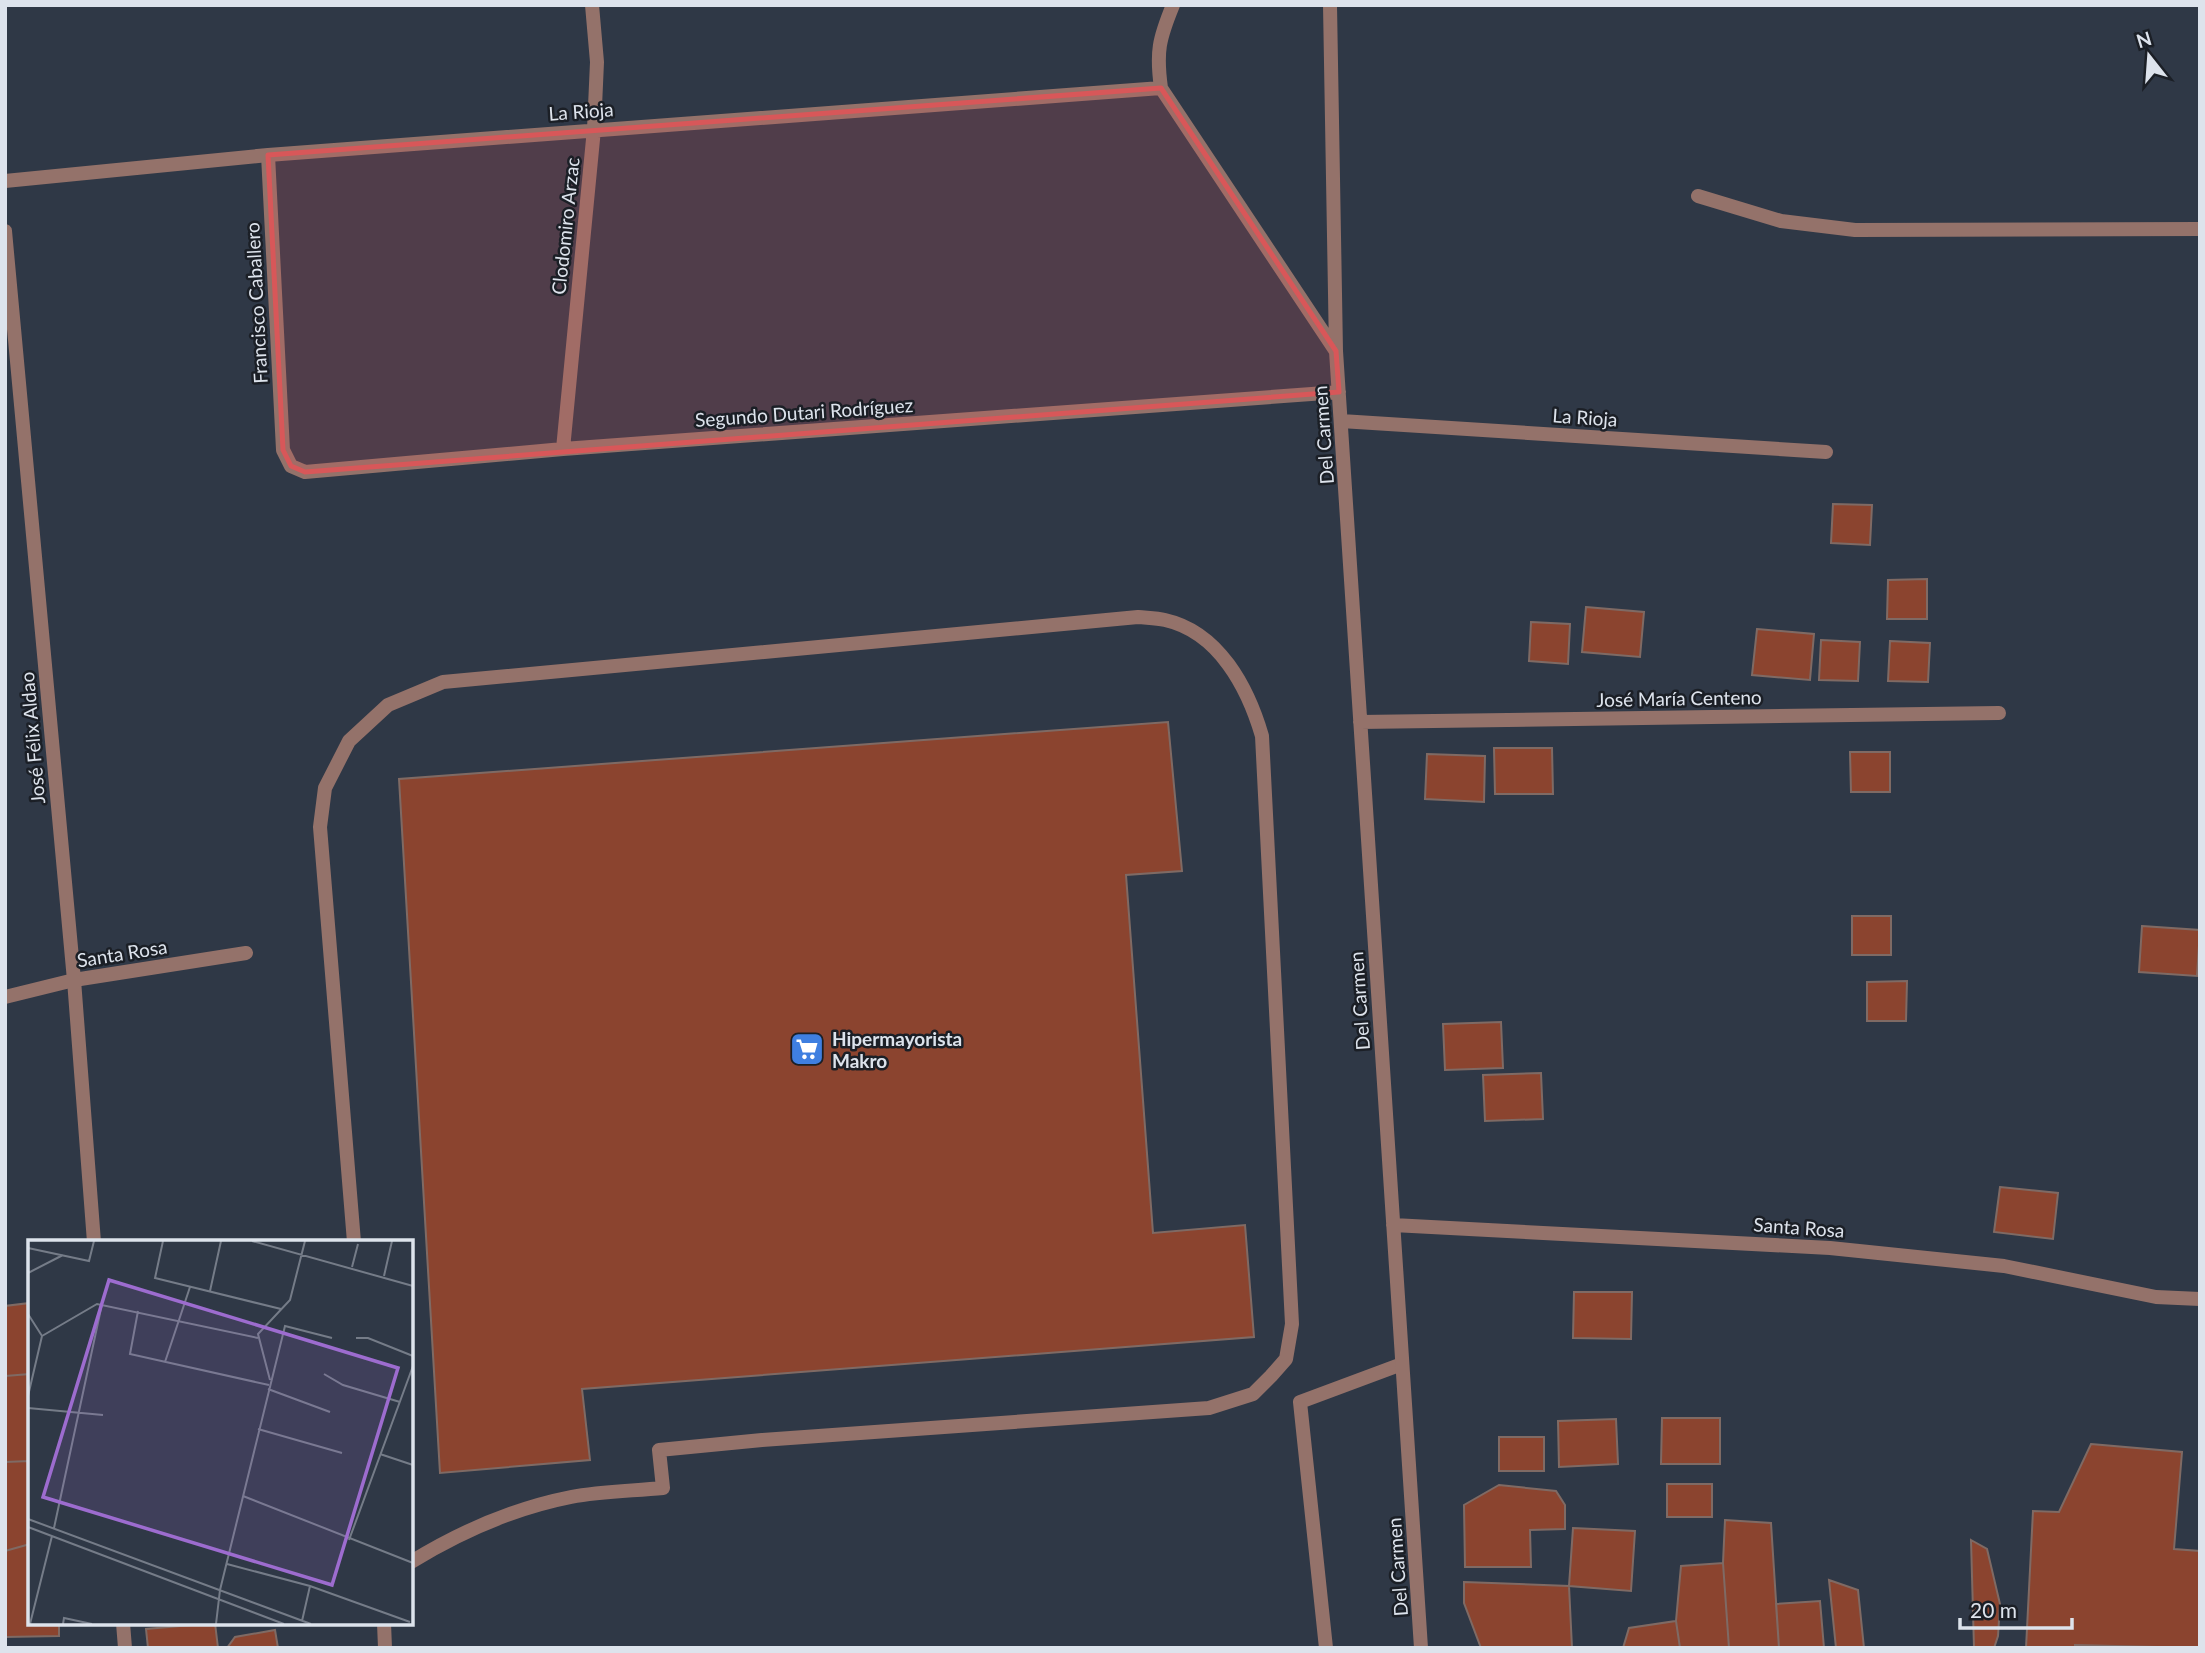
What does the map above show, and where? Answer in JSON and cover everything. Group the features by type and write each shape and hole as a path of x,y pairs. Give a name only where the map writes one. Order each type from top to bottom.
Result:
{"street":[{"name":"Clodomiro Arzac","path":"563,449 594,130 597,62 592,5"},
{"name":"Del Carmen","path":"1173,5 1161,35 1157,60 1161,88 1336,351"},
{"name":"Del Carmen","path":"1329,5 1336,351 1422,1648"},
{"name":"La Rioja","path":"5,181 268,155 1161,88"},
{"name":"Francisco Caballero","path":"268,155 283,450"},
{"path":"1698,195 1781,220 1855,230 2200,229"},
{"name":"José Félix Aldao","path":"5,231 74,980 94,1240"},
{"name":"Segundo Dutari Rodríguez","path":"283,450 291,466 305,472 563,449 1339,392"},
{"name":"La Rioja","path":"1341,421 1826,452"},
{"path":"354,1240 320,827 325,788 349,741 388,705 443,682 1138,617 1167,620 1194,631 1219,652 1238,676 1255,711 1262,736 1292,1324 1286,1359 1272,1376 1253,1394 1209,1408 762,1440 659,1450 663,1488 575,1496 543,1503 456,1537 413,1561"},
{"name":"José María Centeno","path":"1360,722 1999,713"},
{"name":"Santa Rosa","path":"5,997 74,980 246,953"},
{"name":"Santa Rosa","path":"1392,1225 1830,1248 2004,1266 2156,1297 2200,1299"},
{"path":"1326,1648 1300,1402 1402,1364"},
{"path":"123,1625 125,1648"},
{"path":"384,1625 386,1648"}],"highlighted area":[{"path":"1161,88 1336,351 1339,392 305,472 291,466 283,450 268,155"}],"building":[{"path":"1833,504 1872,505 1870,545 1831,543"},
{"path":"1927,579 1927,619 1887,619 1888,580"},
{"path":"1586,607 1644,612 1640,657 1582,652"},
{"path":"1531,622 1570,624 1568,664 1529,661"},
{"path":"1757,629 1814,634 1810,680 1752,675"},
{"path":"1821,640 1860,642 1858,681 1819,680"},
{"path":"1890,641 1930,643 1928,682 1888,681"},
{"path":"1168,722 1182,871 1126,875 1153,1233 1245,1225 1254,1337 582,1389 590,1460 440,1473 399,779"},
{"path":"1494,748 1552,748 1553,794 1495,794"},
{"path":"1850,752 1890,752 1890,792 1851,792"},
{"path":"1427,754 1485,756 1484,802 1425,799"},
{"path":"1852,916 1891,916 1891,955 1852,955"},
{"path":"2142,926 2200,930 2197,976 2139,972"},
{"path":"1907,981 1906,1021 1867,1021 1867,982"},
{"path":"1501,1022 1503,1068 1445,1070 1443,1024"},
{"path":"1541,1073 1543,1119 1485,1121 1483,1075"},
{"path":"2000,1187 2058,1193 2053,1239 1994,1232"},
{"path":"1574,1292 1632,1292 1631,1339 1573,1338"},
{"path":"28,1303 28,1374 5,1376 5,1306"},
{"path":"28,1374 28,1461 5,1462 5,1376"},
{"path":"1662,1418 1720,1418 1720,1464 1661,1464"},
{"path":"1616,1419 1618,1464 1559,1467 1558,1421"},
{"path":"1499,1437 1544,1437 1544,1471 1499,1471"},
{"path":"2091,1444 2182,1452 2174,1549 2200,1551 2200,1648 2075,1645 2075,1648 2026,1648 2033,1511 2059,1512"},
{"path":"28,1461 28,1545 5,1551 5,1462"},
{"path":"1667,1484 1712,1484 1712,1517 1667,1517"},
{"path":"1499,1485 1556,1491 1565,1505 1565,1529 1530,1530 1531,1567 1465,1567 1464,1505"},
{"path":"1725,1520 1771,1523 1779,1648 1729,1648 1723,1563"},
{"path":"1573,1528 1635,1531 1631,1591 1569,1586"},
{"path":"1971,1540 1987,1549 2000,1604 1998,1636 1994,1648 1974,1648"},
{"path":"28,1545 28,1625 59,1625 59,1636 5,1637 5,1551"},
{"path":"1723,1563 1729,1648 1680,1648 1676,1621 1681,1566"},
{"path":"1829,1580 1858,1590 1864,1648 1836,1648"},
{"path":"1464,1582 1569,1586 1572,1648 1481,1648 1464,1603"},
{"path":"1820,1601 1824,1648 1779,1648 1776,1604"},
{"path":"1676,1621 1680,1648 1623,1648 1629,1628"},
{"path":"215,1625 218,1648 148,1648 146,1629"},
{"path":"275,1630 278,1648 227,1648 235,1637"}],"place":[{"name":"Hipermayorista Makro","path":"807,1049"}]}
